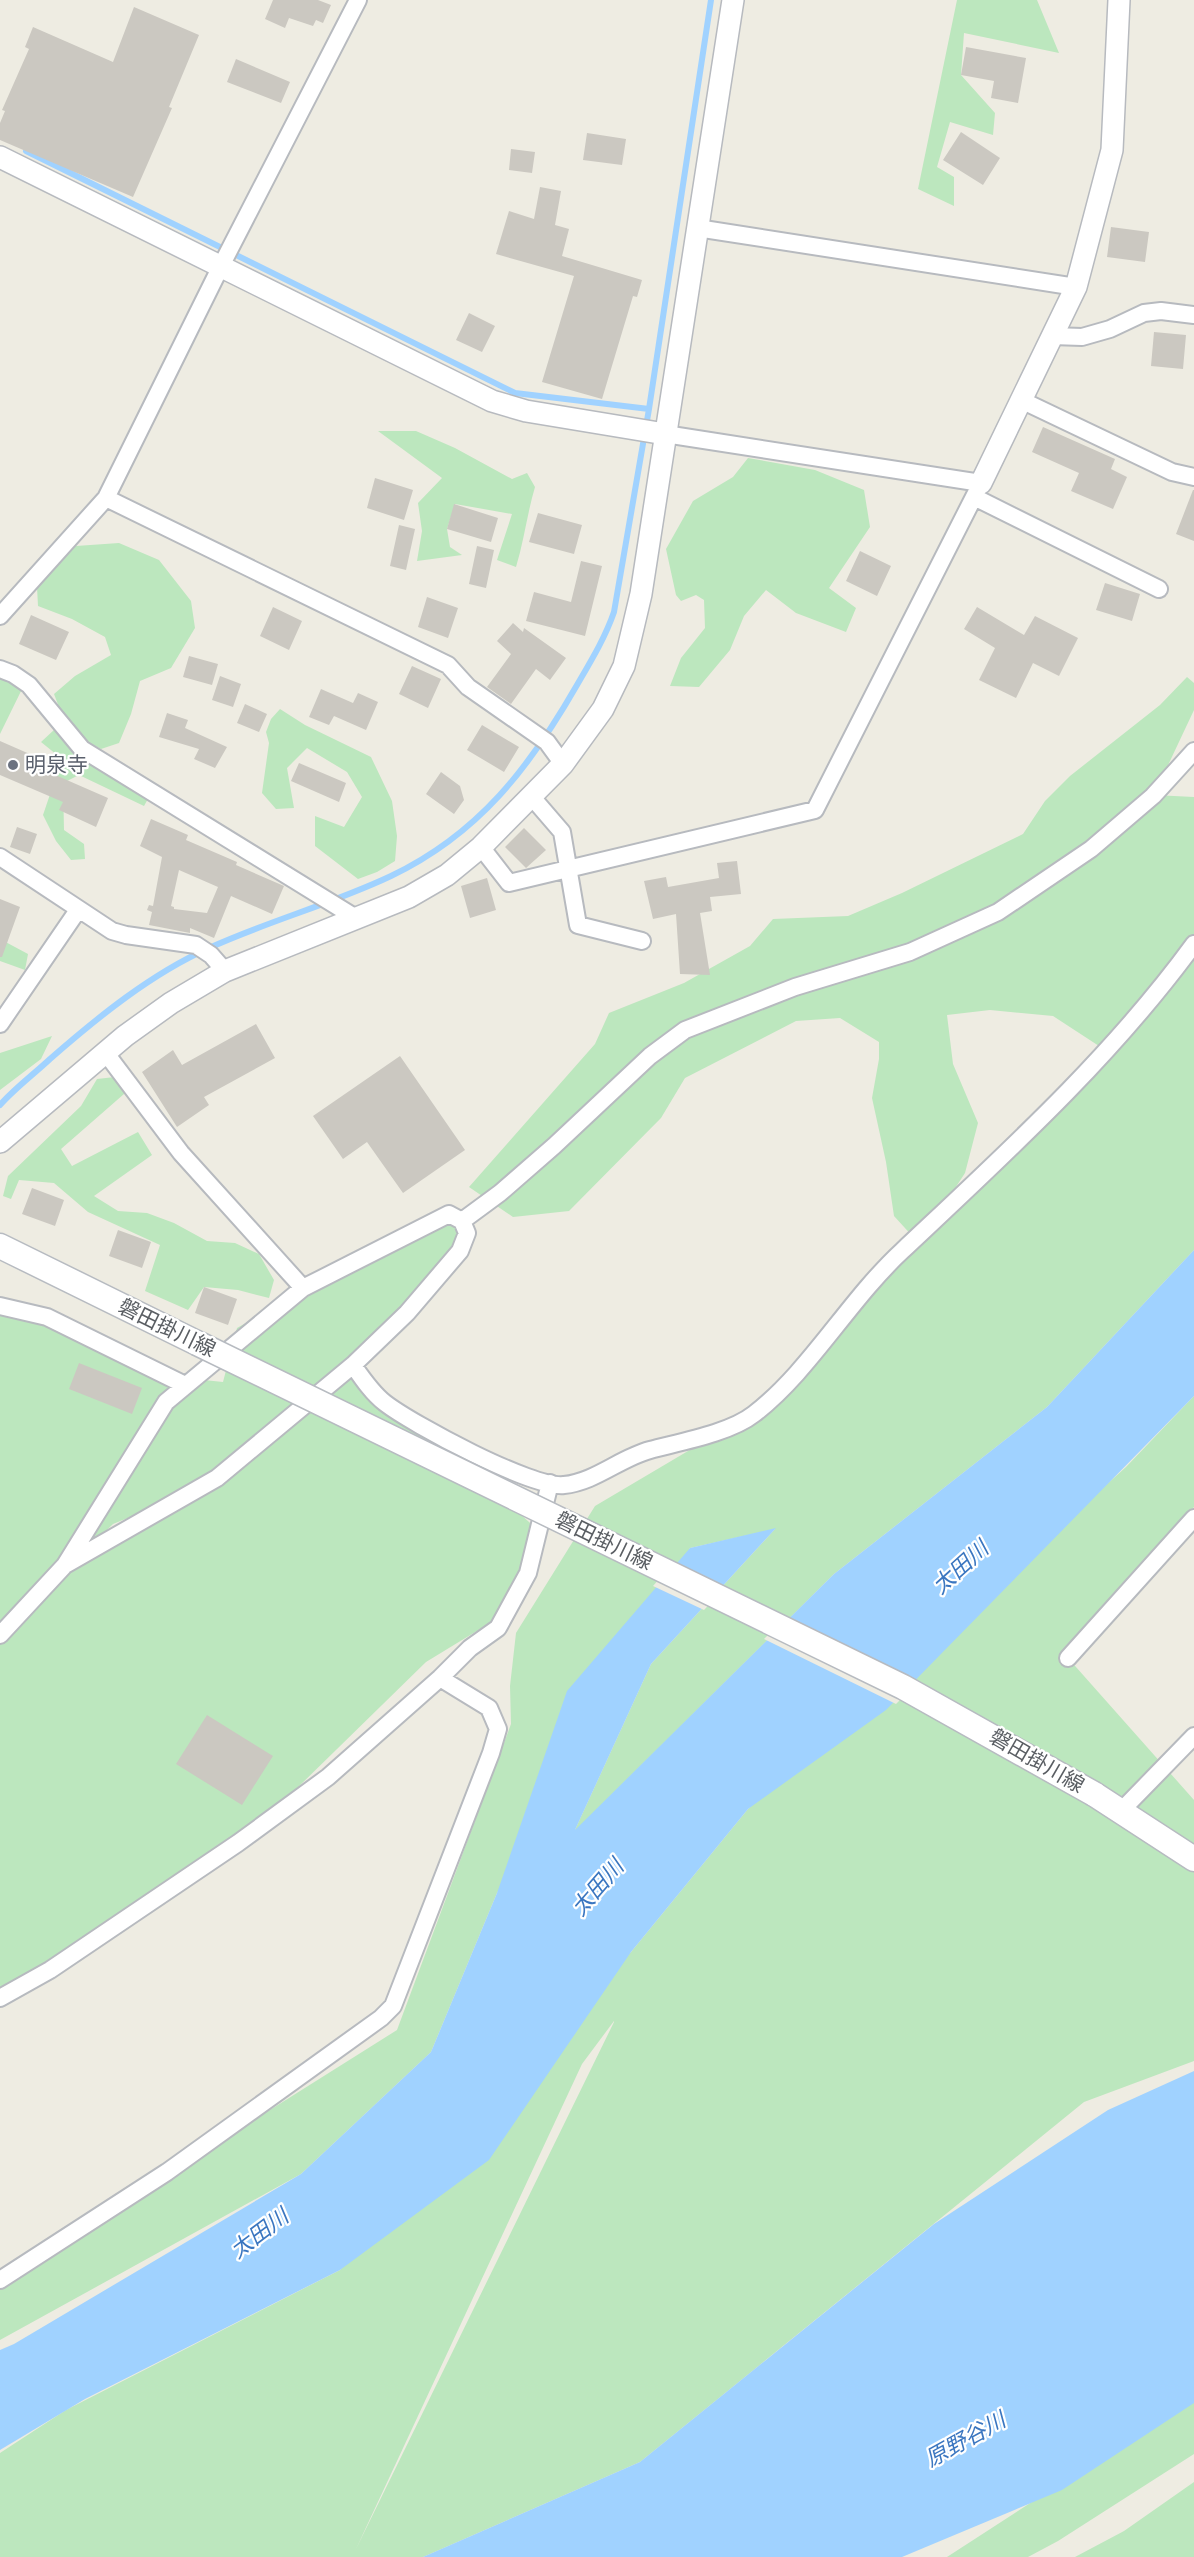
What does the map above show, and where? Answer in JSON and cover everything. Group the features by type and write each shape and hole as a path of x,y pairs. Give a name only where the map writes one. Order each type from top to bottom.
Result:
{"main road":[{"name":"磐田掛川線","path":"0,1246 903,1687 1094,1794 1194,1860"}],"street":[{"path":"0,616 106,498 220,268 358,0"},
{"path":"0,1142 124,1035 171,1003 225,971 409,897 447,876 481,847 563,764 603,709 624,666 641,594 733,0"},
{"path":"481,847 509,883 815,810 977,490 1076,286 1112,150 1119,0"},
{"path":"0,157 492,401 526,411 977,490 1159,589"},
{"path":"697,228 1076,286"},
{"path":"1052,336 1082,337 1110,329 1144,313 1161,311 1194,315"},
{"path":"1021,400 1172,472 1194,477"},
{"path":"106,498 448,665 468,687 547,742 563,764"},
{"path":"0,669 13,674 29,685 82,749 356,918"},
{"path":"462,1221 500,1193 650,1056 685,1030 795,987 910,952 998,912 1090,849 1153,796 1194,751"},
{"path":"531,796 562,832 578,925 642,941"},
{"path":"0,857 112,931 126,936 196,945 211,955 225,971"},
{"path":"0,1024 78,910"},
{"path":"353,1365 365,1383 383,1402 432,1432 532,1480 562,1486 588,1478 639,1453 711,1434 752,1416 784,1387 880,1271 1087,1074 1169,978 1194,944"},
{"path":"105,1052 181,1153 303,1288"},
{"path":"0,1635 65,1565 166,1402 303,1288 449,1214 462,1221 468,1233 460,1251 407,1313 353,1365 217,1478 65,1565"},
{"path":"0,1306 47,1317 185,1385"},
{"path":"0,1998 50,1970 238,1843 328,1777 440,1678 470,1648 498,1628 528,1573 550,1484"},
{"path":"1068,1658 1194,1518"},
{"path":"0,2280 167,2172 381,2018 393,2006 491,1753 498,1728 489,1708 440,1678"},
{"path":"1130,1817 1194,1736"}],"green space":[{"path":"957,0 1037,0 1059,53 964,33 961,75 995,113 993,135 950,122 937,167 954,177 954,206 918,189"},
{"path":"378,431 416,431 455,448 512,479 527,473 535,487 516,567 497,560 512,514 455,504 447,529 450,547 462,555 417,561 422,531 418,503 442,478"},
{"path":"748,458 815,470 864,490 870,527 829,588 856,608 846,632 796,613 766,590 744,616 730,650 699,687 670,686 681,658 705,628 704,600 696,595 681,601 676,595 666,549 693,501 733,477"},
{"path":"119,543 159,560 191,601 195,628 171,668 140,681 131,714 119,743 101,749 68,731 54,694 75,676 111,655 105,637 72,619 38,606 37,587 76,546"},
{"path":"0,669 24,685 0,734"},
{"path":"1187,677 1194,683 1194,710 1154,795 1194,797 1194,935 1167,973 1194,943 1194,1250 1047,1407 834,1574 574,1832 651,1664 775,1529 690,1548 497,1893 431,2052 301,2174 0,2340 0,2280 397,2030 511,1724 510,1686 516,1633 595,1506 759,1409 1099,1046 1053,1016 990,1010 947,1015 953,1064 978,1123 965,1173 933,1222 915,1239 894,1216 886,1162 872,1098 879,1059 879,1042 840,1018 796,1021 685,1078 661,1118 569,1211 513,1217 469,1187 595,1044 609,1013 684,983 750,946 773,919 848,916 902,893 1023,834 1045,801 1070,776 1160,705"},
{"path":"280,709 305,725 371,757 392,801 397,836 395,861 377,872 358,879 315,846 315,816 344,827 362,797 347,772 307,748 287,768 294,808 276,809 262,793 269,743 266,732 271,719"},
{"path":"55,729 78,750 149,797 144,806 79,775 63,783 64,830 84,844 85,859 71,860 56,841 43,815 62,759 41,742"},
{"path":"0,939 28,954 25,970 0,961"},
{"path":"52,1036 41,1059 0,1090 0,1053"},
{"path":"115,1077 132,1087 61,1149 72,1166 138,1132 152,1155 94,1196 118,1211 147,1213 174,1223 207,1241 235,1243 259,1254 274,1280 269,1298 238,1290 204,1287 188,1310 145,1291 160,1245 88,1212 54,1183 19,1180 11,1199 3,1196 8,1176 81,1106 97,1079"},
{"path":"449,1214 467,1233 353,1365 538,1530 508,1612 426,1662 291,1794 147,1904 0,1993 0,1639 89,1551 182,1496 113,1524 0,1635 0,1315 64,1325 166,1376 223,1382 237,1328 349,1265"},
{"path":"1194,1396 1194,1507 1068,1658 1194,1800 1194,2061 1084,2102 640,2462 423,2557 0,2557 0,2453 66,2410 340,2270 631,1952 748,1809 1126,1467","holes":["614,2021 356,2549 582,2064"]},
{"path":"1194,2397 1194,2454 1058,2541 1028,2557 947,2557"},
{"path":"1194,2482 1194,2557 1075,2557 1124,2531"}],"water":[{"name":"太田川","path":"1194,1250 1194,1396 886,1710 748,1809 631,1952 489,2160 340,2270 85,2399 0,2450 0,2350 14,2344 301,2174 431,2052 497,1893 567,1691 690,1548 776,1528 651,1664 575,1830 834,1574 1047,1407"},
{"name":"原野谷川","path":"1194,2071 1194,2403 1062,2490 902,2557 423,2557 640,2462 934,2224 1108,2110"}],"pier":[{"path":"674,1562 726,1587 704,1610 653,1586"},
{"path":"787,1616 919,1681 896,1704 764,1639"}],"building":[{"path":"273,0 318,0 331,5 323,23 316,20 313,26 289,18 285,28 265,19"},
{"path":"134,7 199,35 169,107 172,108 133,197 0,140 0,123 5,111 2,110 29,49 25,47 33,27 113,62"},
{"path":"966,47 1026,58 1018,103 991,98 994,81 961,75"},
{"path":"236,59 290,82 281,103 227,82"},
{"path":"961,132 1000,158 983,185 943,160"},
{"path":"587,133 626,139 622,165 583,160"},
{"path":"511,149 535,152 532,173 509,170"},
{"path":"540,187 561,191 555,225 569,229 562,256 642,280 637,297 633,296 602,399 542,382 574,276 496,254 509,211 534,219"},
{"path":"1111,227 1149,232 1145,262 1107,257"},
{"path":"469,313 495,326 482,352 456,340"},
{"path":"1154,332 1186,335 1183,369 1151,366"},
{"path":"1043,427 1115,459 1111,469 1127,477 1113,509 1071,491 1079,473 1032,452"},
{"path":"375,478 413,490 404,520 367,508"},
{"path":"1194,490 1194,541 1176,534"},
{"path":"454,504 498,518 491,542 447,529"},
{"path":"538,513 582,525 574,554 529,542"},
{"path":"399,525 415,529 406,570 390,566"},
{"path":"477,546 494,550 486,588 469,584"},
{"path":"860,551 891,566 877,596 846,581"},
{"path":"581,561 602,566 585,636 526,621 534,592 571,602"},
{"path":"1105,583 1140,594 1132,621 1096,610"},
{"path":"427,597 458,608 448,638 418,627"},
{"path":"273,607 302,621 289,650 260,636"},
{"path":"977,607 1024,635 1035,616 1078,638 1059,676 1033,663 1016,698 979,680 995,648 964,629"},
{"path":"31,615 69,632 56,660 19,644"},
{"path":"513,623 523,632 524,628 566,658 550,680 536,669 511,704 487,687 511,654 497,641"},
{"path":"189,656 218,664 212,685 183,677"},
{"path":"412,666 441,679 428,708 399,694"},
{"path":"220,676 241,684 233,707 212,700"},
{"path":"321,689 353,703 358,693 378,702 366,730 334,716 329,725 309,717"},
{"path":"245,704 267,714 259,732 237,723"},
{"path":"167,713 188,720 185,728 227,747 215,768 194,759 199,749 159,737"},
{"path":"482,725 519,747 504,772 467,750"},
{"path":"0,741 57,766 53,774 108,798 96,827 59,810 63,802 0,775"},
{"path":"299,763 346,783 339,802 291,781"},
{"path":"441,772 460,786 464,800 454,814 426,794"},
{"path":"151,819 188,835 186,840 284,886 272,914 231,896 214,938 190,928 190,933 149,925 152,912 147,910 149,905 153,906 162,857 140,846","holes":["179,870 218,887 207,913 174,909 171,906"]},
{"path":"17,827 37,834 30,854 10,847"},
{"path":"524,828 546,850 526,868 505,847"},
{"path":"737,861 741,894 710,897 712,911 700,913 710,975 680,974 676,914 653,919 644,881 666,877 668,887 719,878 717,863"},
{"path":"487,878 496,910 470,918 461,886"},
{"path":"0,899 20,907 2,957 0,957"},
{"path":"256,1024 275,1058 204,1097 209,1105 177,1127 142,1072 173,1050 182,1065"},
{"path":"400,1056 465,1150 403,1193 367,1142 343,1159 313,1116"},
{"path":"32,1188 64,1200 55,1226 22,1214"},
{"path":"118,1230 151,1242 142,1268 109,1256"},
{"path":"204,1287 237,1299 228,1325 195,1313"},
{"path":"79,1363 142,1388 132,1414 69,1389"},
{"path":"207,1715 273,1756 242,1805 176,1764"}],"waterway":[{"path":"0,1105 87,1028 166,970 231,938 391,876 451,840 499,796 521,770 559,715 597,649 614,612 649,409 711,0"},
{"path":"26,151 515,393 649,409"}],"place":[{"name":"明泉寺","path":"13,765"}]}
